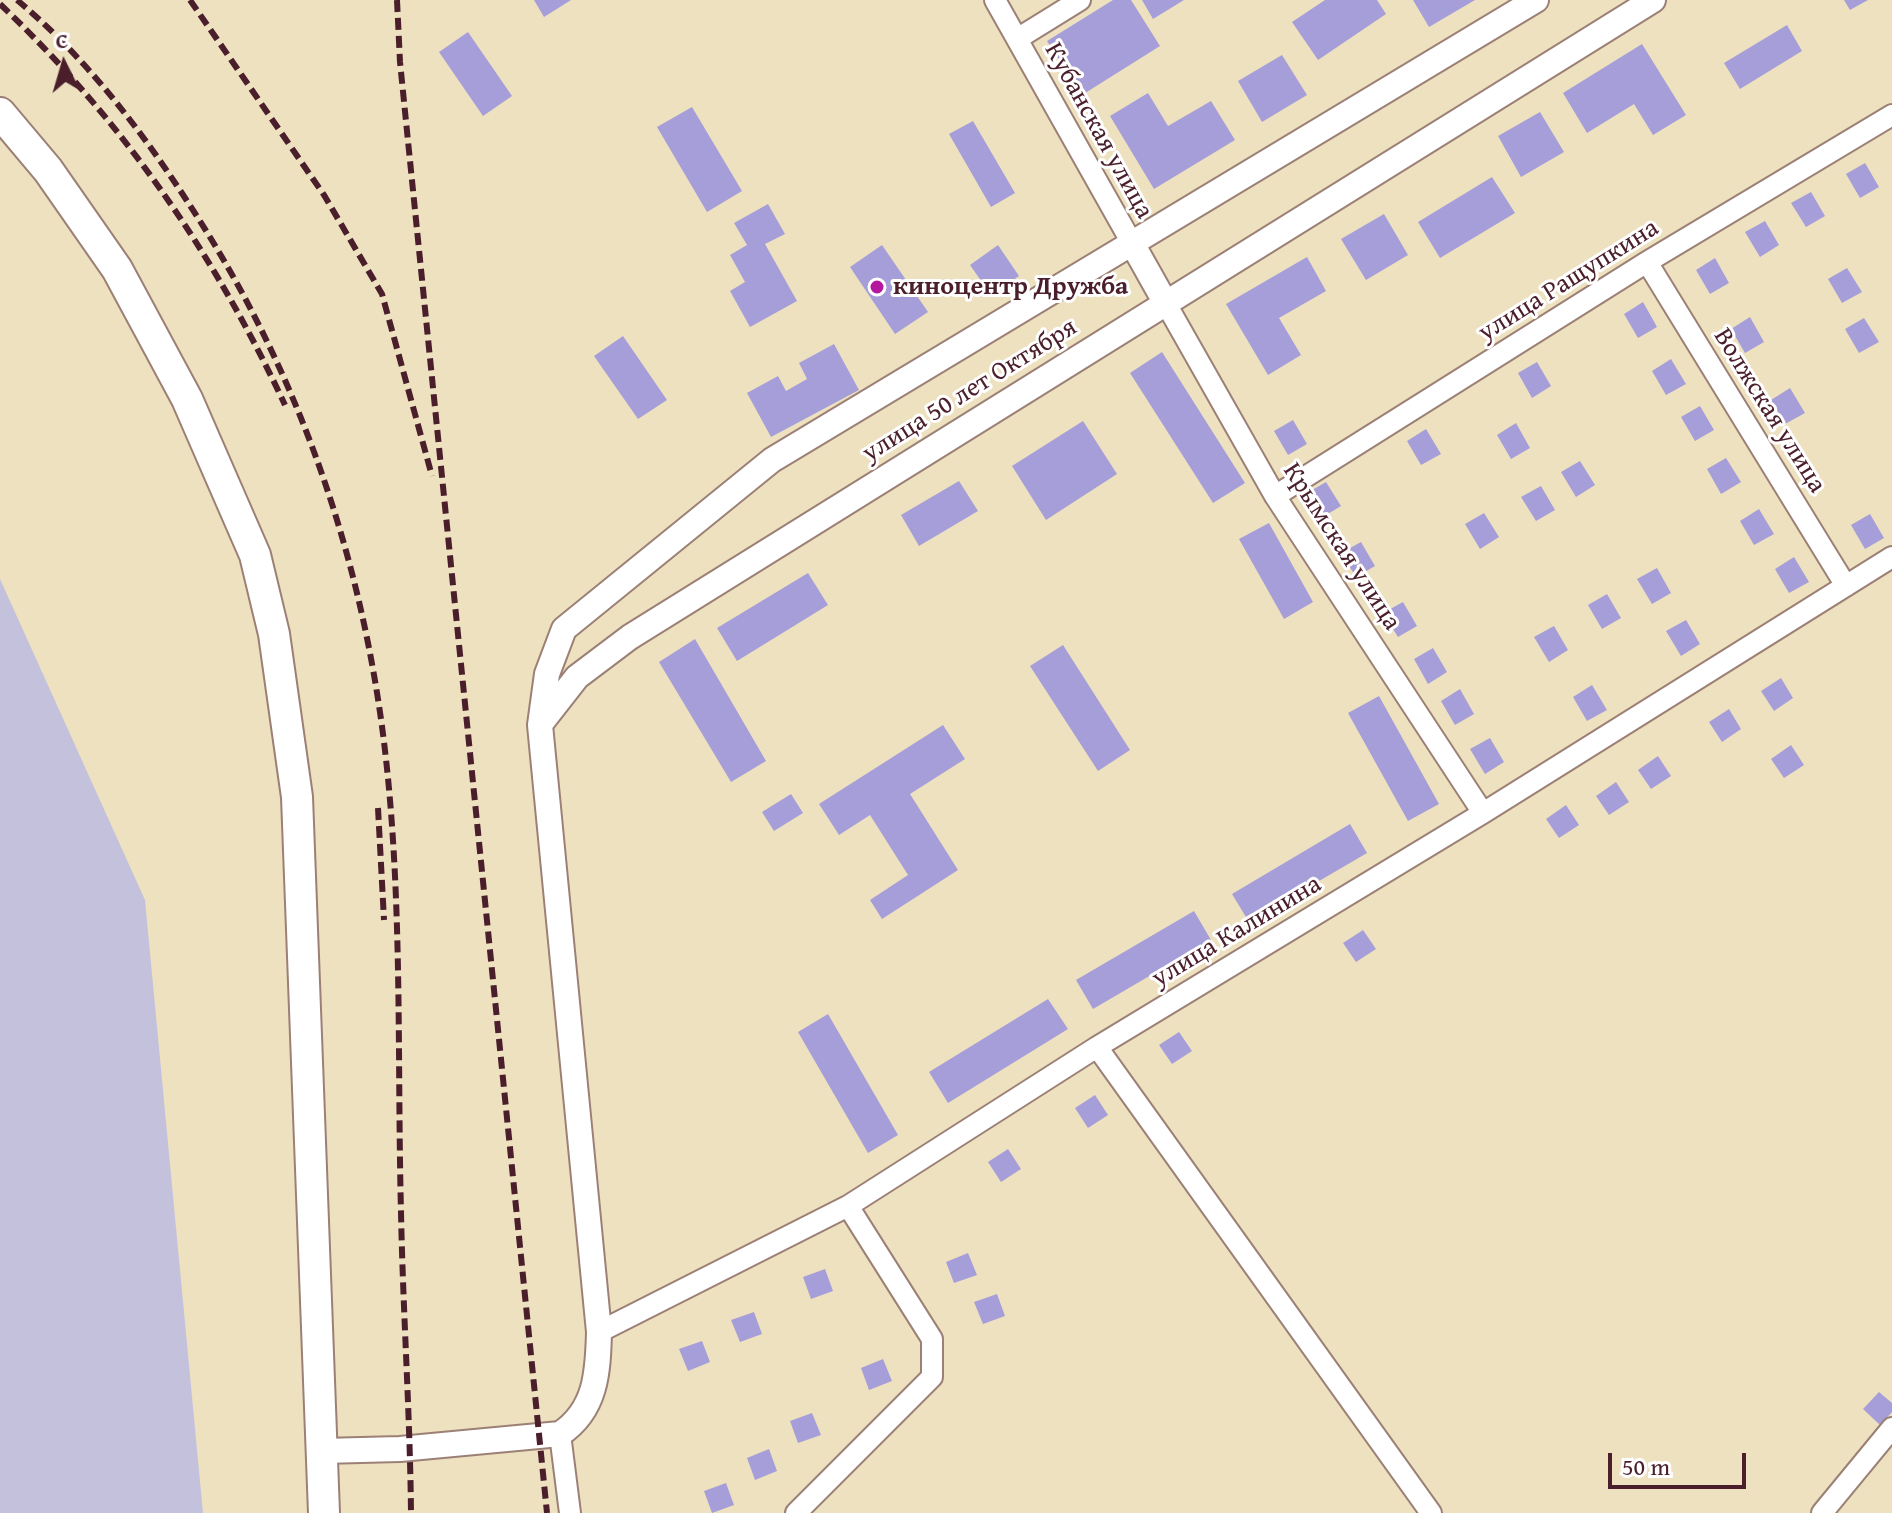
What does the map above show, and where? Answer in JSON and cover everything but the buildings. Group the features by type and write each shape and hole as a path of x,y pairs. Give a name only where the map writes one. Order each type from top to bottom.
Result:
{"main road":[{"path":"0,113 48,170 117,269 193,411 221,471 258,568 274,634 297,797 324,1513"}],"street":[{"name":"Кубанская улица","path":"995,0 1133,245"},
{"path":"1017,39 1080,0"},
{"name":"улица 50 лет Октября","path":"540,725 547,674 564,629 772,460 1536,0"},
{"name":"улица 50 лет Октября","path":"540,725 577,677 630,637 1653,0"},
{"name":"улица Ращупкина","path":"1275,496 1647,262 1892,115"},
{"path":"1133,245 1165,302"},
{"name":"Волжская улица","path":"1647,262 1846,586"},
{"name":"Крымская улица","path":"1165,302 1275,496 1483,813"},
{"name":"улица Калинина","path":"599,1332 848,1206 1097,1047 1483,813 1892,557"},
{"path":"322,1451 400,1449 560,1434 578,1422 590,1401 598,1373 599,1332 540,725"},
{"path":"1097,1047 1431,1513"},
{"path":"796,1513 932,1377 932,1339 848,1206"},
{"path":"1822,1513 1892,1428"},
{"path":"560,1434 570,1513"}],"shaded area":[{"path":"0,579 145,900 203,1513 0,1513"}],"railway":[{"path":"17,0 69,48 116,102 198,218 234,278 295,404 342,536 374,672 390,800 398,977 402,1250 411,1513"},
{"path":"190,0 324,195 382,294 432,476"},
{"path":"397,0 400,62 547,1513"},
{"path":"0,4 86,94 162,191 228,295 285,405"},
{"path":"378,808 384,920"}],"place":[{"name":"киноцентр Дружба","path":"877,287"}]}
